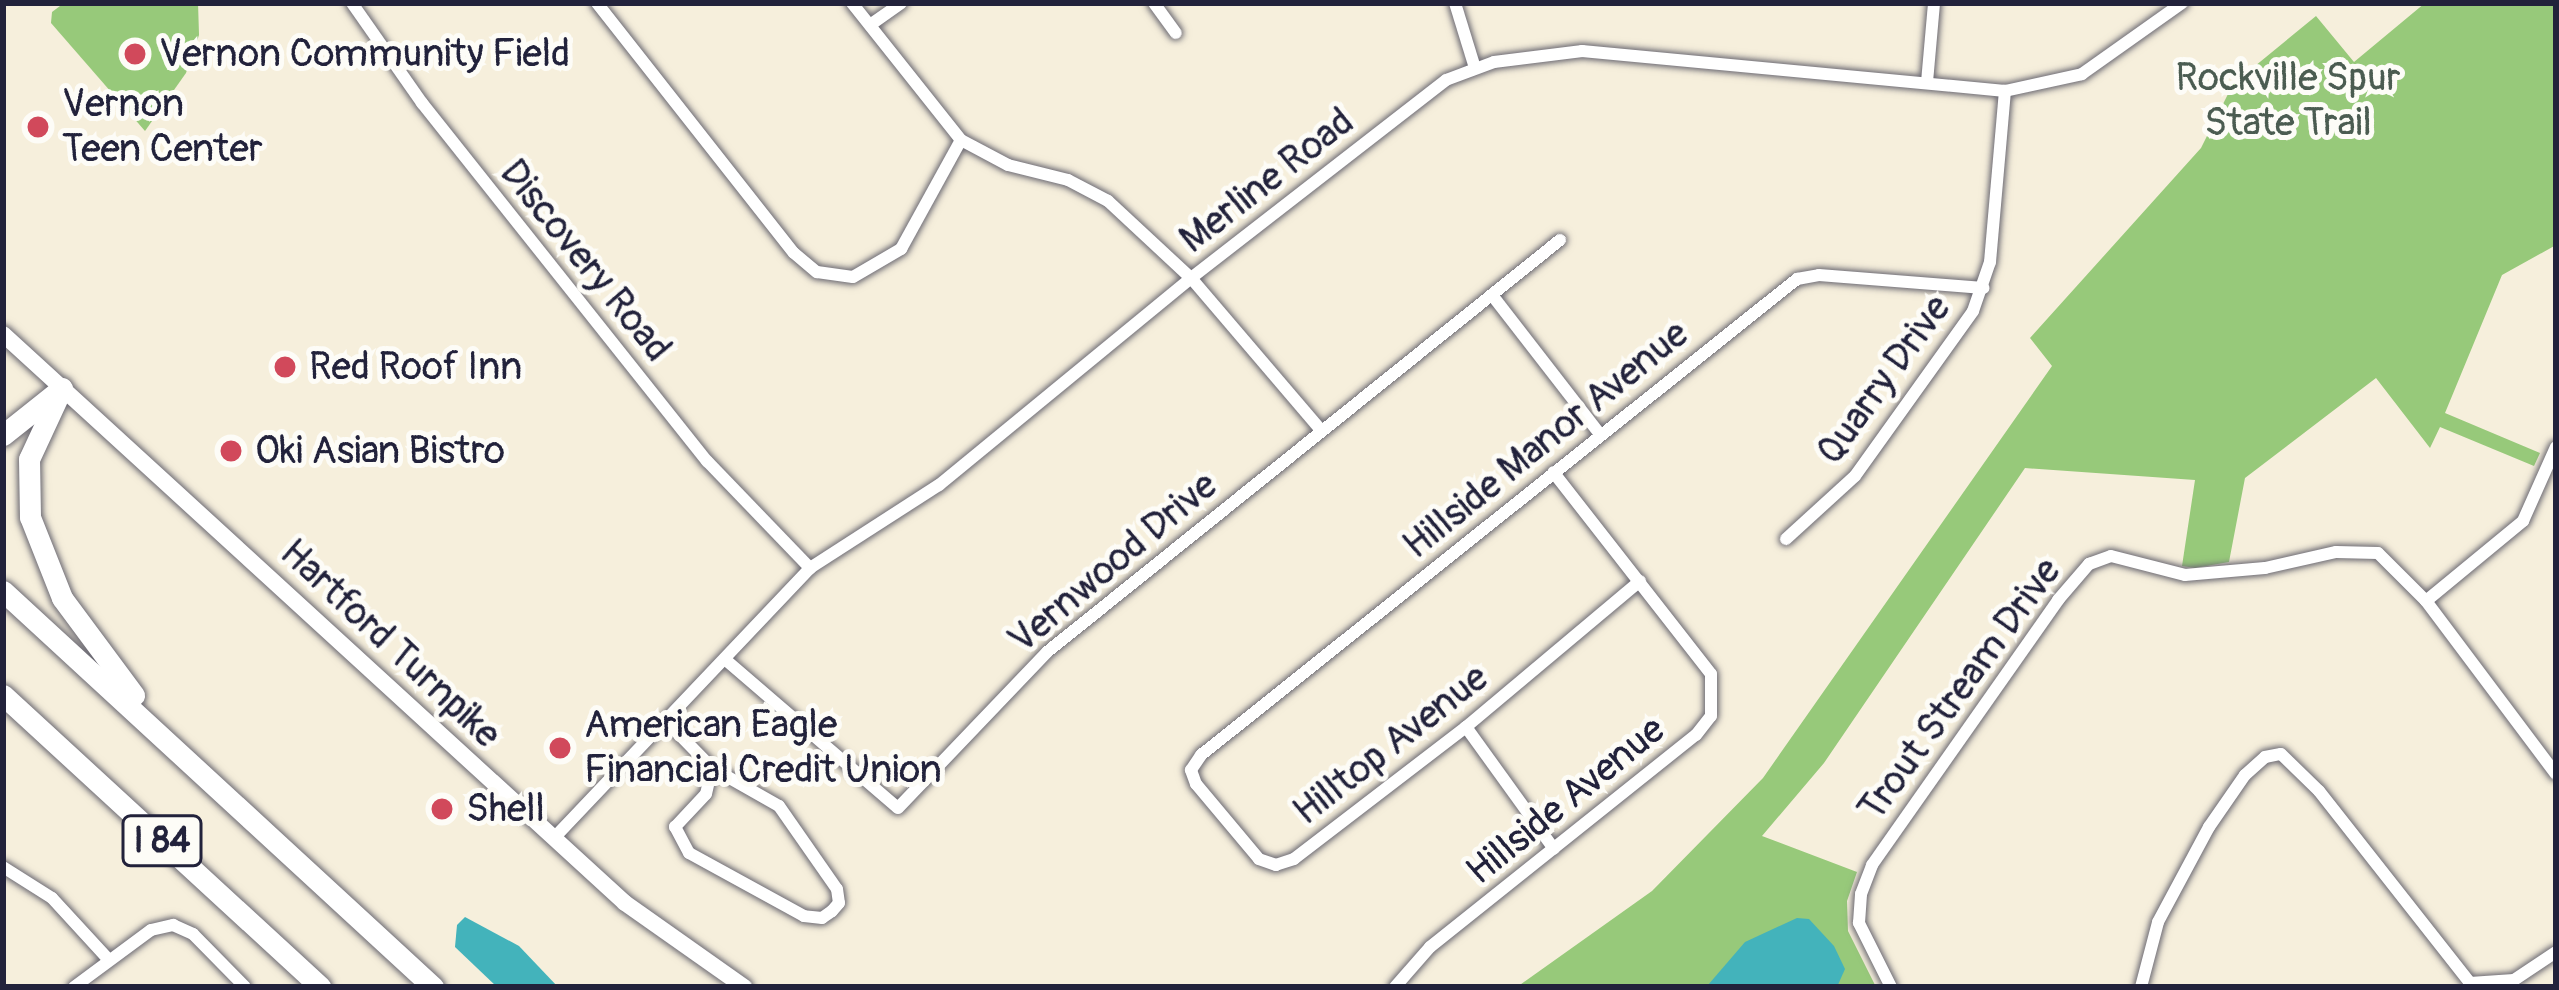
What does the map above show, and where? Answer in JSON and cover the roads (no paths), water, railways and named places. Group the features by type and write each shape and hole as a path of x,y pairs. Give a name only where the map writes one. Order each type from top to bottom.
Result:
{"highway":[{"path":"3,435 62,388"},
{"path":"62,388 29,459 28,500 36,538 80,627 153,715 173,748"},
{"name":"I 84","path":"3,591 433,987"},
{"name":"I 84","path":"3,695 320,987"}],"main road":[{"name":"Hartford Turnpike","path":"3,334 554,838 662,933 744,987"}],"street":[{"name":"Discovery Road","path":"352,3 459,150 707,460 810,568"},
{"path":"597,3 794,253 817,272 853,277 901,249 961,140"},
{"path":"852,3 961,140 1008,165 1068,180 1108,201 1191,278 1319,430"},
{"path":"870,25 901,3"},
{"path":"1154,3 1176,33"},
{"path":"1455,3 1474,68"},
{"path":"1927,82 1934,3"},
{"name":"Merline Road","path":"554,838 727,661 810,568 939,485 1191,278 1446,80 1474,68 1540,53 1582,51 2006,91 2082,74 2182,3"},
{"name":"Quarry Drive","path":"1786,539 1855,476 1973,311 1990,262 2006,91"},
{"name":"Vernwood Drive","path":"727,661 898,808 1047,652 1560,240"},
{"name":"Hillside Manor Avenue","path":"1191,770 1201,755 1797,278 1808,274 1983,288"},
{"path":"1492,295 1600,434"},
{"path":"2426,601 2523,521 2556,447"},
{"name":"Hillside Avenue","path":"1396,987 1430,947 1712,716 1711,674 1553,472"},
{"name":"Trout Stream Drive","path":"1891,987 1874,962 1859,923 1861,894 1871,866 2058,600 2089,564 2111,556 2186,575 2215,575 2358,550 2378,553 2397,566 2426,601 2556,773"},
{"name":"Hilltop Avenue","path":"1191,770 1196,784 1259,859 1276,865 1294,859 1466,727 1640,581"},
{"path":"668,723 712,767 778,806 836,889 839,903 832,911 821,918 805,916 689,854 675,827 706,794 712,767"},
{"path":"1466,727 1554,849"},
{"path":"2141,987 2158,922 2210,827 2245,776 2265,757 2281,754 2319,790 2470,983 2514,980 2556,952"},
{"path":"3,867 52,898 110,960"},
{"path":"74,987 151,929 173,925 193,934 245,987"}],"water":[{"path":"465,917 519,946 558,987 497,987 455,947 457,925"},
{"path":"1797,918 1809,919 1834,946 1845,969 1837,987 1708,985 1745,942"}],"place":[{"name":"Vernon Community Field","path":"135,54"},
{"name":"Vernon Teen Center","path":"38,127"},
{"name":"Red Roof Inn","path":"285,367"},
{"name":"Oki Asian Bistro","path":"231,451"},
{"name":"American Eagle Financial Credit Union","path":"560,748"},
{"name":"Shell","path":"442,809"}],"park label":[{"name":"Rockville Spur State Trail","path":"2288,102"}]}
